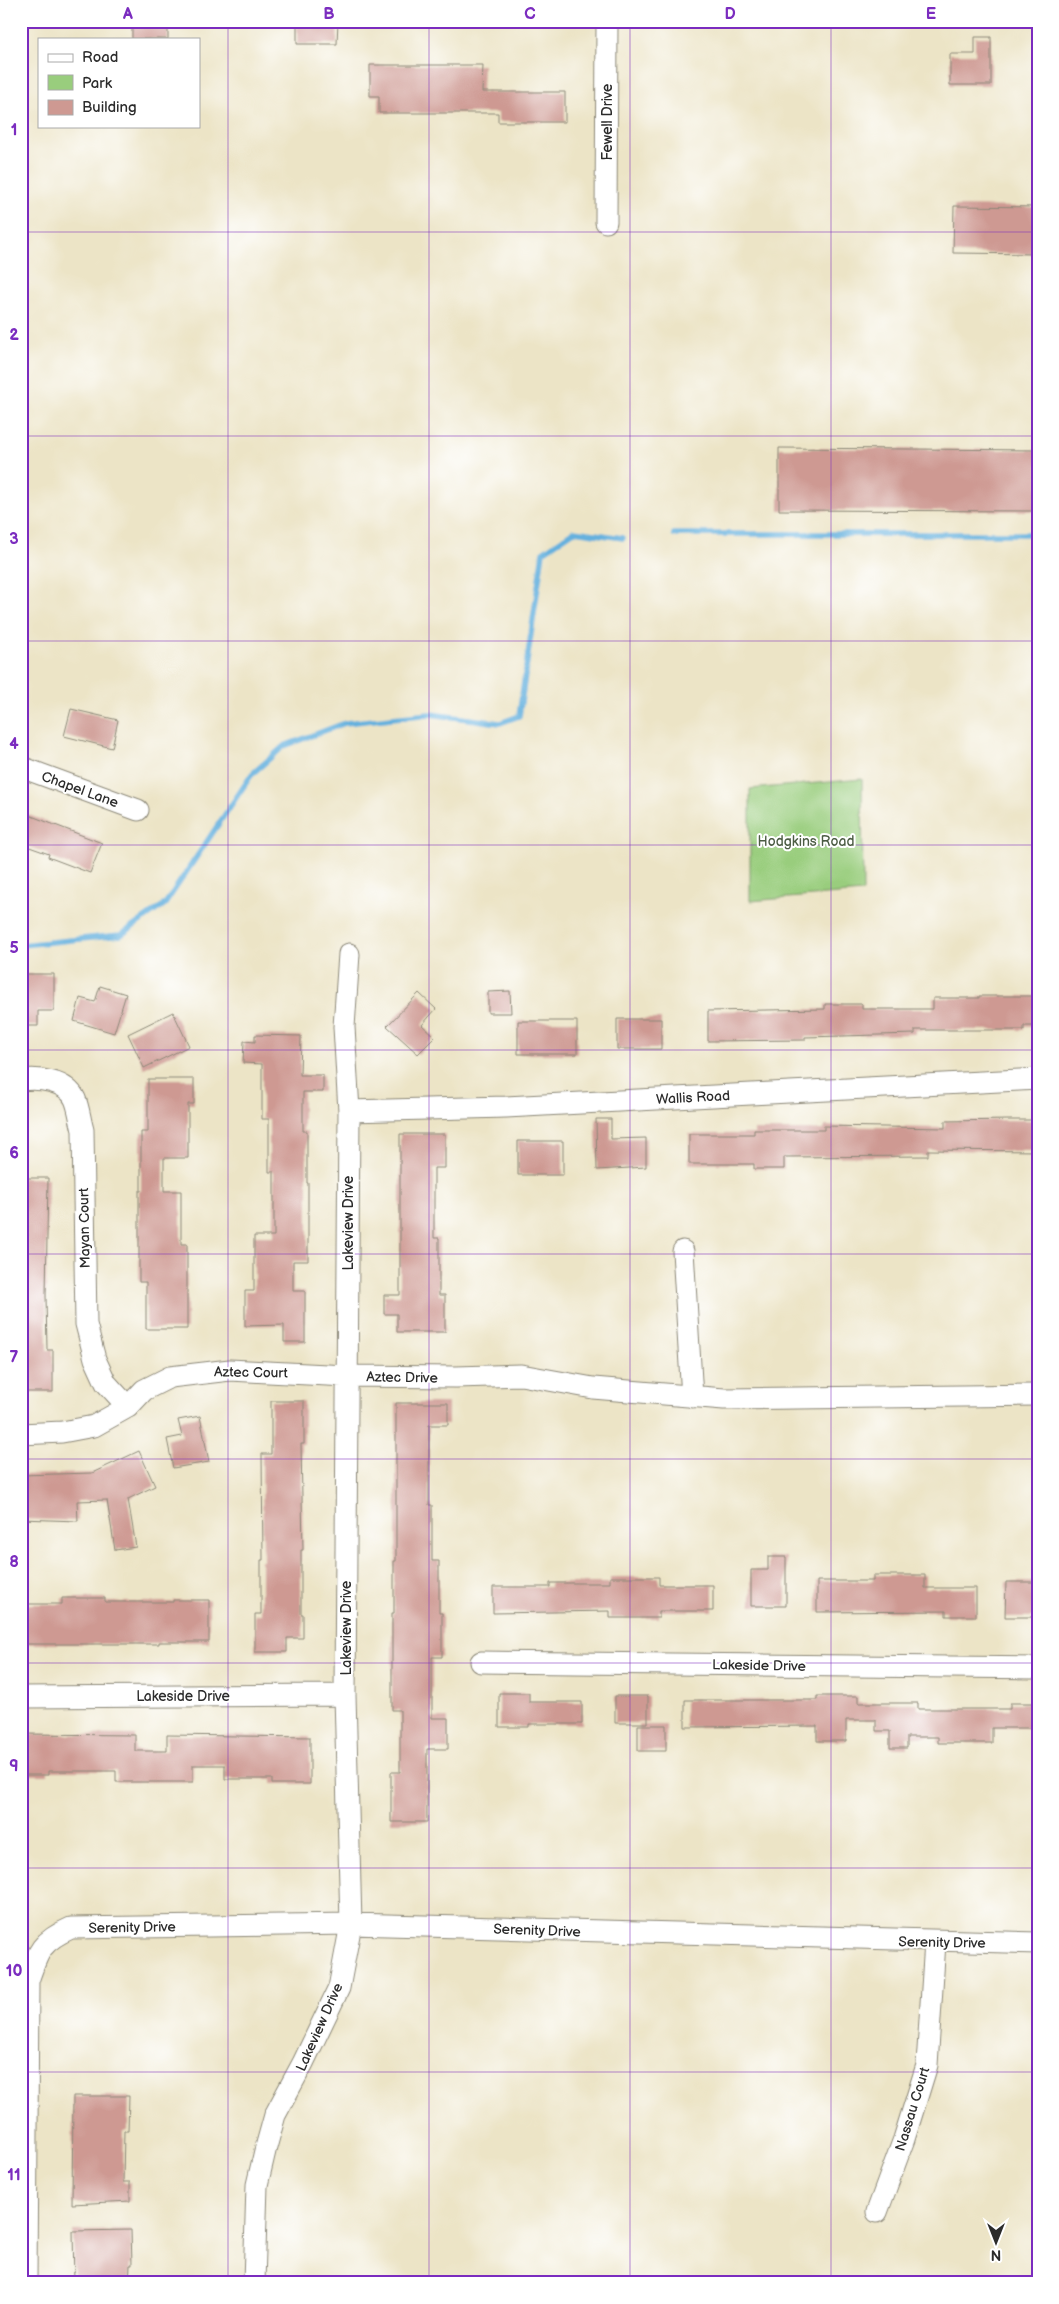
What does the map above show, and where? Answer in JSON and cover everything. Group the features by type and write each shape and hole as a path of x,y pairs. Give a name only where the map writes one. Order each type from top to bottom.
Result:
{"street":[{"name":"Fewell Drive","path":"606,222 607,21"},
{"name":"Chapel Lane","path":"21,767 138,810"},
{"name":"Lakeview Drive","path":"254,2283 257,2185 265,2151 275,2115 303,2063 339,1988 351,1924 345,1695 349,1111 344,1028 349,954"},
{"name":"Mayan Court","path":"21,1080 38,1078 52,1082 69,1089 75,1099 83,1130 86,1324 95,1359 106,1383 128,1407"},
{"name":"Wallis Road","path":"349,1111 506,1107 1038,1079"},
{"path":"683,1251 692,1397"},
{"name":"Aztec Court","path":"21,1434 62,1432 94,1426 128,1407 144,1390 170,1378 200,1372 230,1370 347,1376"},
{"name":"Aztec Drive","path":"347,1376 456,1378 521,1374 592,1388 724,1399 1038,1395"},
{"name":"Lakeside Drive","path":"481,1662 1038,1668"},
{"name":"Lakeside Drive","path":"21,1697 345,1695"},
{"name":"Serenity Drive","path":"26,2283 28,1981 42,1946 52,1936 71,1928 351,1924 935,1942 1038,1943"},
{"name":"Nassau Court","path":"877,2212 904,2139 927,2065 935,1942"}],"green space":[{"name":"Hodgkins Road","path":"862,779 863,892 750,901 750,789"}],"building":[{"path":"132,21 168,21 168,38 132,38"},
{"path":"297,21 338,21 337,44 297,44"},
{"path":"975,37 991,37 991,85 950,85 950,54 975,54"},
{"path":"370,65 483,65 482,92 565,92 565,122 498,122 498,113 379,113 379,96 370,96"},
{"path":"954,206 1038,207 1038,254 953,253"},
{"path":"779,448 1038,450 1038,511 779,510"},
{"path":"71,709 118,720 112,748 64,736"},
{"path":"21,812 102,843 90,873 48,857 49,854 21,844"},
{"path":"21,974 54,974 54,1011 38,1011 38,1026 21,1026"},
{"path":"100,986 126,994 114,1033 74,1021 80,998 95,1002"},
{"path":"510,991 511,1013 488,1013 488,992"},
{"path":"419,993 436,1009 422,1025 435,1037 418,1054 387,1026"},
{"path":"979,996 1038,996 1038,1026 1024,1026 1024,1030 915,1030 915,1034 805,1037 805,1040 708,1041 708,1011 825,1009 825,1004 862,1004 862,1009 933,1009 933,998 979,998"},
{"path":"173,1012 189,1046 144,1068 128,1034"},
{"path":"617,1019 661,1019 661,1049 617,1049"},
{"path":"518,1021 577,1021 577,1054 518,1054"},
{"path":"255,1035 301,1036 300,1075 323,1075 323,1092 303,1092 303,1131 307,1131 308,1261 293,1261 293,1291 305,1291 305,1342 284,1342 284,1325 245,1326 245,1291 254,1291 254,1236 274,1236 274,1172 269,1172 269,1119 262,1119 262,1064 243,1063 244,1041 255,1042"},
{"path":"148,1079 194,1079 194,1104 188,1104 188,1158 164,1158 164,1191 181,1191 181,1244 187,1244 187,1329 146,1329 146,1282 139,1282 139,1191 141,1191 141,1132 148,1132"},
{"path":"596,1119 611,1119 611,1139 646,1138 646,1167 597,1170"},
{"path":"1038,1120 1038,1151 928,1150 928,1156 784,1157 784,1169 754,1169 754,1164 689,1164 689,1134 754,1134 754,1130 824,1130 824,1126 945,1128 945,1121"},
{"path":"400,1134 445,1134 445,1168 434,1168 434,1238 439,1238 439,1295 445,1295 445,1332 397,1332 397,1314 384,1314 384,1295 400,1295"},
{"path":"518,1141 563,1141 563,1175 518,1175"},
{"path":"21,1178 48,1178 47,1350 53,1350 53,1392 21,1392"},
{"path":"271,1401 304,1401 304,1444 301,1444 303,1550 301,1550 301,1614 303,1614 303,1638 287,1638 287,1652 255,1652 255,1614 261,1614 261,1560 263,1560 262,1454 271,1454"},
{"path":"396,1403 448,1403 448,1425 429,1425 429,1505 432,1505 432,1561 439,1561 439,1613 442,1613 442,1657 432,1657 432,1718 448,1718 448,1749 427,1749 427,1822 391,1822 391,1772 400,1772 400,1710 392,1710 392,1613 394,1613 394,1561 396,1561"},
{"path":"200,1416 209,1462 173,1468 167,1439 182,1436 178,1420"},
{"path":"139,1451 155,1486 128,1499 136,1547 115,1550 107,1500 77,1501 78,1521 21,1519 21,1475 92,1473"},
{"path":"768,1557 786,1557 786,1606 751,1606 751,1570 768,1570"},
{"path":"873,1575 925,1575 925,1588 976,1588 976,1616 946,1616 946,1611 817,1612 817,1581 873,1581"},
{"path":"610,1577 659,1577 659,1585 713,1585 713,1611 659,1611 659,1618 610,1618 610,1611 493,1613 493,1587 550,1587 550,1583 610,1583"},
{"path":"1006,1582 1038,1582 1038,1617 1005,1617"},
{"path":"62,1598 105,1598 105,1602 209,1600 209,1642 21,1644 21,1604 62,1604"},
{"path":"499,1693 529,1693 529,1702 582,1702 582,1724 529,1724 529,1727 499,1727"},
{"path":"615,1696 648,1696 648,1723 615,1723"},
{"path":"817,1696 858,1696 858,1703 918,1703 918,1709 1010,1709 1010,1703 1038,1703 1038,1728 992,1728 992,1743 938,1743 938,1737 907,1737 907,1748 890,1748 890,1731 876,1731 876,1720 846,1720 846,1741 817,1741 817,1726 685,1727 685,1700 817,1700"},
{"path":"638,1725 666,1725 666,1751 638,1751"},
{"path":"21,1734 135,1735 135,1751 167,1751 167,1735 310,1737 310,1784 272,1784 272,1779 225,1779 225,1765 193,1765 193,1782 116,1782 116,1771 48,1771 48,1775 21,1775"},
{"path":"73,2096 129,2096 128,2131 124,2131 123,2182 130,2182 130,2201 72,2204"},
{"path":"131,2230 132,2265 130,2265 129,2283 74,2283 73,2231"}],"waterway":[{"path":"21,945 121,935 165,904 252,774 284,746 345,723 430,714 500,723 519,716 543,552 574,531 623,538"},
{"path":"674,534 1038,534"}]}
